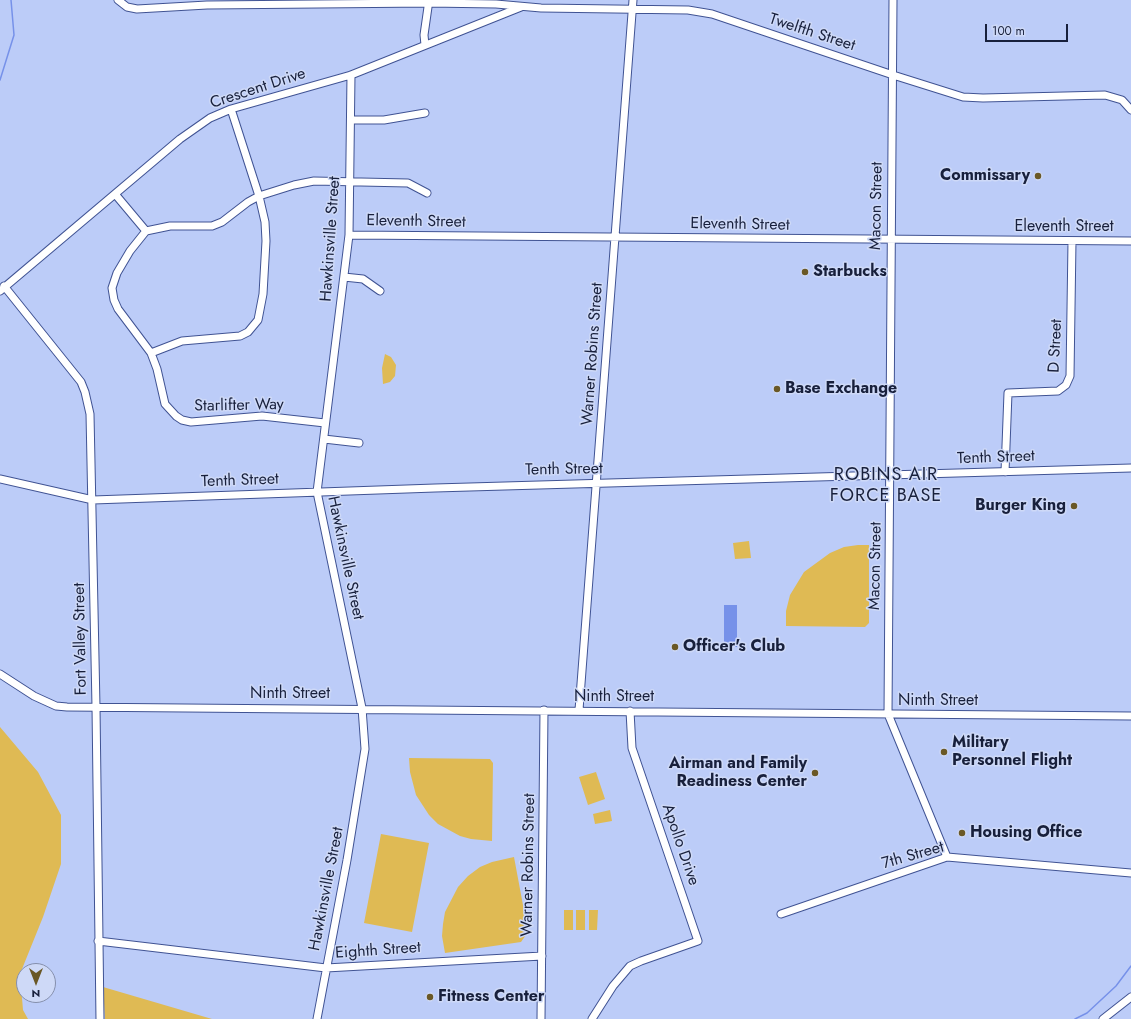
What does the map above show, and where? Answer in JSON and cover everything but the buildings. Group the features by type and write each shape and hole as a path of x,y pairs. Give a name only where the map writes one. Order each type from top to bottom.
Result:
{"street":[{"name":"Twelfth Street","path":"118,0 127,7 137,9 252,2 429,1 523,6 688,10 712,14 952,94 970,97 1105,95 1122,100 1131,110"},
{"name":"Warner Robins Street","path":"579,710 633,0"},
{"name":"Macon Street","path":"893,0 888,714 947,857"},
{"path":"425,45 424,35 429,1"},
{"name":"Crescent Drive","path":"2,288 196,126 231,109 351,75 523,6"},
{"name":"Hawkinsville Street","path":"317,1019 365,749 362,708 317,492 349,235 351,75"},
{"path":"151,353 182,341 240,336 254,326 258,320 262,308 266,241 265,222 259,196 231,109"},
{"path":"351,120 384,120 425,113"},
{"path":"115,194 146,231 170,226 212,226 222,222 248,202 259,196 301,184 314,182 350,181 408,183 427,193"},
{"name":"Starlifter Way","path":"146,231 130,251 117,273 112,288 114,300 118,309 151,353 158,369 165,404 171,412 182,420 202,421 262,416 325,423"},
{"name":"Eleventh Street","path":"349,235 1131,242"},
{"name":"D Street","path":"1005,472 1008,393 1058,391 1066,385 1070,376 1072,241"},
{"path":"344,277 363,279 380,290"},
{"name":"Fort Valley Street","path":"2,288 68,364 83,387 90,414 93,500 100,1019"},
{"path":"324,439 359,443"},
{"name":"Tenth Street","path":"0,479 93,500 1131,468"},
{"path":"0,674 34,696 56,706 96,706"},
{"name":"Ninth Street","path":"96,706 1131,716"},
{"name":"Warner Robins Street","path":"541,1019 544,710"},
{"name":"Apollo Drive","path":"592,1019 613,986 630,966 698,941 632,748 630,711"},
{"name":"7th Street","path":"781,914 947,857 1131,874"},
{"name":"Eighth Street","path":"98,941 326,968 542,956"},
{"path":"1103,1019 1131,997"}],"shaded area":[{"path":"385,354 391,357 396,365 395,376 390,382 383,384 382,368"},
{"path":"749,541 751,558 735,559 733,543"},
{"path":"869,545 869,623 865,627 786,626 786,611 790,595 804,572 830,553 844,547"},
{"path":"0,727 38,772 61,815 61,864 43,917 24,963 16,963 16,1003 22,1003 23,1010 28,1019 0,1019"},
{"path":"409,758 490,759 493,763 492,841 471,839 460,836 438,824 429,815 416,795 410,772"},
{"path":"596,772 605,799 588,805 579,777"},
{"path":"610,810 612,821 595,824 593,814"},
{"path":"381,834 429,843 412,932 364,923"},
{"path":"514,857 528,932 521,942 445,953 442,936 445,912 458,887 468,876 480,867 492,862"},
{"path":"564,910 573,910 573,930 564,930"},
{"path":"576,910 585,910 585,930 576,930"},
{"path":"589,910 598,910 597,930 589,930"},
{"path":"103,987 212,1019 105,1019"}],"water":[{"path":"724,605 737,605 737,647 724,647"}],"waterway":[{"path":"0,80 14,35 11,0"},
{"path":"1075,1019 1087,1013 1116,986 1131,966"}],"place":[{"name":"Commissary","path":"1038,176"},
{"name":"Starbucks","path":"805,272"},
{"name":"Base Exchange","path":"777,389"},
{"name":"Burger King","path":"1074,506"},
{"name":"Officer's Club","path":"675,647"},
{"name":"Military Personnel Flight","path":"944,752"},
{"name":"Airman and Family Readiness Center","path":"815,773"},
{"name":"Housing Office","path":"962,833"},
{"name":"Fitness Center","path":"430,997"}],"district":[{"name":"ROBINS AIR FORCE BASE","path":"886,486"}]}
